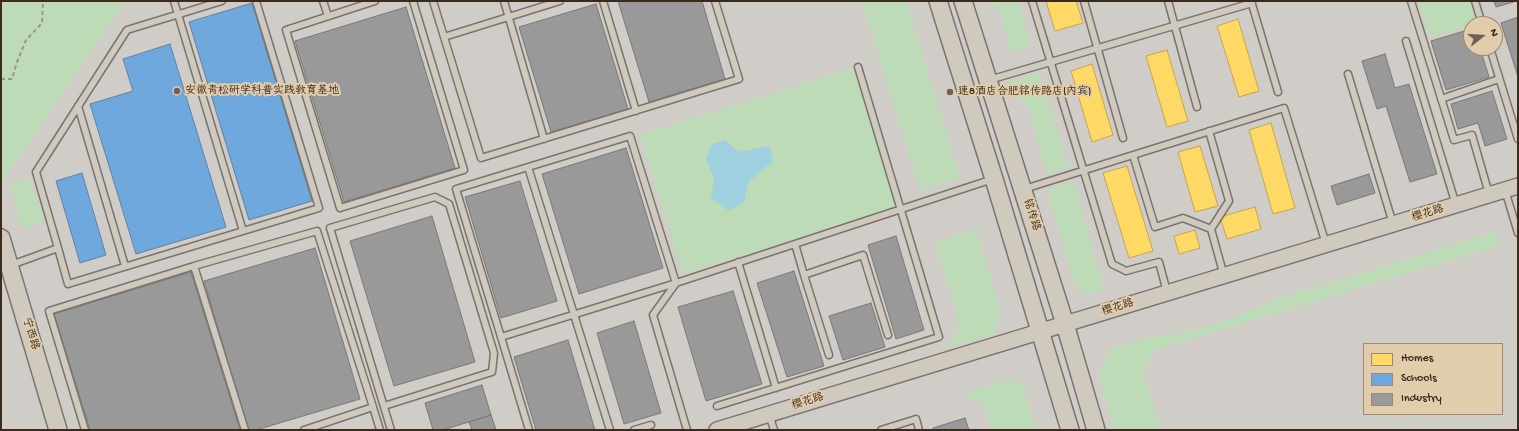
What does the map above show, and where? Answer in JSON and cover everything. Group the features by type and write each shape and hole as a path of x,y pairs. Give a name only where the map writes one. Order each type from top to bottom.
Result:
{"main road":[{"path":"938,1 1070,430"},
{"name":"铭传路","path":"962,1 1065,324 1096,430"},
{"name":"宁西路","path":"1,238 58,430"}],"street":[{"name":"樱花路","path":"717,430 1512,188"}],"lane":[{"path":"174,1 243,231"},
{"path":"222,1 127,30 36,172 68,284 319,208 256,1"},
{"path":"323,1 328,16"},
{"path":"375,1 286,30 340,208 464,170 413,1"},
{"path":"433,1 481,158 739,80 715,1"},
{"path":"504,1 544,139"},
{"path":"444,37 560,1"},
{"path":"603,1 636,111"},
{"path":"1032,1 1112,264 1126,271 1159,262 1168,293"},
{"path":"1084,1 1123,138"},
{"path":"1168,1 1197,107"},
{"path":"1411,1 1454,140 1472,135 1489,195"},
{"path":"1475,1 1480,16"},
{"path":"988,80 1252,2 1278,92"},
{"path":"1406,41 1456,205"},
{"path":"1492,56 1518,139"},
{"path":"717,406 939,337 902,209 858,67"},
{"path":"1348,74 1393,224"},
{"path":"1441,99 1499,79"},
{"path":"78,106 125,266"},
{"path":"1022,189 1284,108 1326,245"},
{"path":"1209,131 1229,201 1211,229 1224,276"},
{"path":"529,430 456,189 630,136 676,283"},
{"path":"1133,155 1155,227 1183,218 1211,229"},
{"path":"528,167 610,430"},
{"path":"501,337 676,283 994,179"},
{"path":"1512,188 1518,234"},
{"path":"384,406 492,372 494,353 449,204 435,197 330,228 384,406 392,430"},
{"path":"85,430 49,311 194,266 317,231 380,430"},
{"path":"796,244 804,275 829,354"},
{"path":"9,265 58,248"},
{"path":"804,275 863,255 888,335"},
{"path":"738,262 776,388"},
{"path":"194,266 245,430"},
{"path":"676,283 653,315 687,430"},
{"path":"304,430 373,407"},
{"path":"769,414 774,430"},
{"path":"881,430 916,419 919,430"},
{"path":"634,430 650,425"}],"path":[{"path":"1,79 12,79 26,40 42,23 43,1"}],"green space":[{"path":"10,1 126,1 2,182 1,4"},
{"path":"862,1 906,1 960,177 920,191"},
{"path":"990,1 1018,1 1031,46 1011,52 1000,13"},
{"path":"1418,1 1471,1 1476,16 1463,16 1463,27 1429,38"},
{"path":"853,68 896,207 683,274 640,135"},
{"path":"1039,72 1069,167 1047,174 1027,105 1011,95 1007,82"},
{"path":"30,178 44,222 23,229 9,185"},
{"path":"1073,181 1104,289 1089,294 1075,285 1047,190"},
{"path":"976,229 1001,313 994,334 947,348 960,325 935,242"},
{"path":"1496,231 1501,245 1156,350 1143,372 1161,430 1115,430 1098,375 1109,350 1150,337 1174,335 1237,317 1274,300"},
{"path":"1009,379 1023,386 1036,430 991,430 983,404 963,394"}],"water":[{"path":"725,140 738,152 769,146 773,161 748,182 744,202 729,211 711,198 714,178 706,158 712,144"}],"building: Homes":[{"path":"1046,1 1076,1 1083,23 1055,31"},
{"path":"1238,19 1259,91 1239,97 1217,26"},
{"path":"1167,50 1188,121 1167,127 1146,56"},
{"path":"1092,64 1113,135 1092,142 1071,71"},
{"path":"1271,123 1295,208 1273,214 1249,130"},
{"path":"1200,146 1218,206 1195,212 1178,152"},
{"path":"1127,166 1153,251 1129,258 1103,173"},
{"path":"1255,207 1261,229 1227,239 1220,217"},
{"path":"1195,230 1200,248 1179,254 1174,236"}],"building: Schools":[{"path":"252,3 312,201 249,220 189,22"},
{"path":"170,44 226,227 136,254 90,104 133,91 123,59"},
{"path":"82,173 106,255 80,263 56,181"}],"building: Industry":[{"path":"618,1 702,1 725,79 649,102"},
{"path":"1494,1 1517,1 1496,7"},
{"path":"596,4 628,109 551,132 519,27"},
{"path":"406,7 455,168 344,202 295,41"},
{"path":"1518,17 1518,77 1503,29 1503,22"},
{"path":"1463,31 1463,56 1482,56 1489,77 1446,90 1431,41"},
{"path":"1385,54 1395,88 1409,84 1437,174 1410,182 1386,106 1377,109 1362,61"},
{"path":"1492,91 1507,139 1485,146 1478,123 1458,129 1451,104"},
{"path":"626,148 663,268 579,294 542,174"},
{"path":"1369,174 1375,193 1337,205 1331,186"},
{"path":"520,181 557,301 501,318 465,197"},
{"path":"432,216 475,362 394,386 350,241"},
{"path":"896,236 924,330 896,339 868,245"},
{"path":"315,248 360,399 256,430 248,430 204,281"},
{"path":"794,271 824,366 787,377 757,283"},
{"path":"191,272 240,430 90,430 54,314"},
{"path":"733,291 762,384 706,401 678,307"},
{"path":"871,303 885,347 843,360 829,316"},
{"path":"634,321 661,413 624,424 597,333"},
{"path":"568,340 595,430 536,430 514,357"},
{"path":"482,385 491,415 443,430 433,430 425,403"},
{"path":"491,415 496,430 472,430 469,422"},
{"path":"965,418 969,430 933,430 933,428"}],"place":[{"name":"安徽青松研学科普实践教育基地","path":"177,91"},
{"name":"速8酒店合肥铭传路店(内宾)","path":"950,92"}]}
